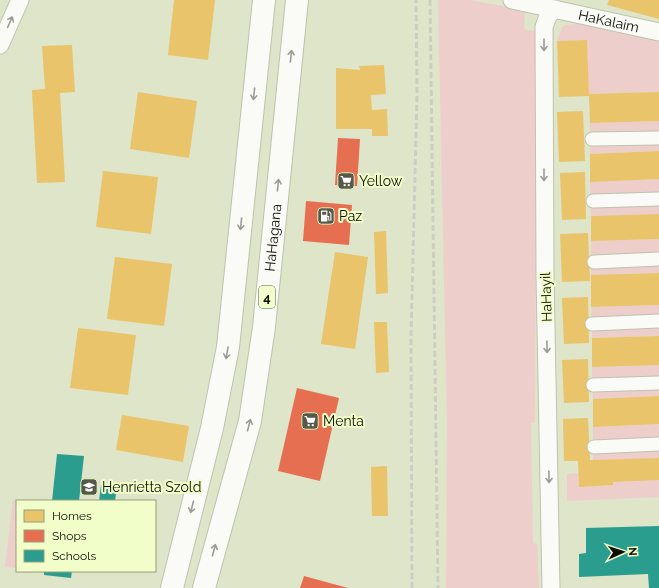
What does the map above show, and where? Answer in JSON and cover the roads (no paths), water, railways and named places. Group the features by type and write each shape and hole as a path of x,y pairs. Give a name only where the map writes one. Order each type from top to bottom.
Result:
{"highway":[{"path":"172,588 212,428 228,347 264,0"},
{"name":"HaHagana","path":"204,588 250,421 264,327 297,0"}],"street":[{"path":"0,45 20,0"},
{"name":"HaKalaim","path":"512,0 659,32"},
{"name":"HaHayil","path":"551,588 545,275 544,27 548,16 555,10"},
{"path":"592,139 659,138"},
{"path":"593,200 659,199"},
{"path":"594,262 659,259"},
{"path":"592,324 659,321"},
{"path":"593,385 659,383"},
{"path":"594,447 659,444"}],"railway":[{"path":"412,588 411,338 417,94 416,0"},
{"path":"430,0 438,588"}],"place":[{"name":"Yellow","path":"346,181"},
{"name":"Paz","path":"326,216"},
{"name":"Menta","path":"310,421"},
{"name":"Henrietta Szold","path":"89,487"}]}
